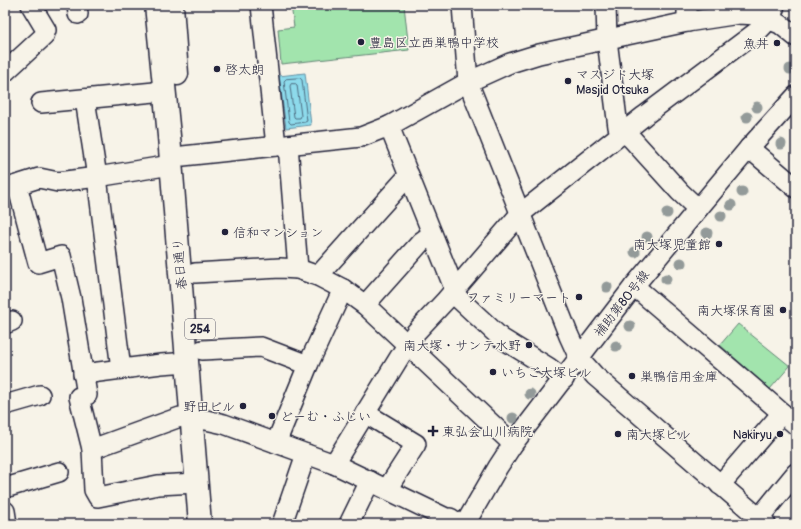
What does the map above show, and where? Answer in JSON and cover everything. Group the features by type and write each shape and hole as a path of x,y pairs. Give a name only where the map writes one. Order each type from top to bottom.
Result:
{"highway":[{"name":"春日通り","path":"156,5 165,91 195,273 195,356"},
{"name":"春日通り","path":"172,5 177,160 195,356 199,419 215,524"},
{"name":"春日通り","path":"199,419 196,483 200,524"}],"street":[{"path":"5,72 44,36 46,30 31,5"},
{"path":"261,5 282,146 298,269"},
{"path":"462,5 468,82 569,336 580,358 595,376 720,485 760,522 796,474"},
{"path":"606,5 607,40 618,126 698,209"},
{"path":"196,483 158,485 98,497 94,490 92,449 79,397 87,395 71,298 61,256 38,263 11,187 39,178 58,182 97,177 177,160 361,137 389,126 468,82 510,62 539,54 607,40 687,13 757,15 772,12"},
{"path":"772,12 780,24 796,37"},
{"path":"334,464 416,332 455,290 520,214 624,132 759,30 772,12"},
{"path":"41,103 165,91"},
{"name":"補助第80号線","path":"465,524 514,444 634,286 750,148 796,96"},
{"path":"85,99 97,177 122,369"},
{"path":"389,126 458,298 501,338 564,378"},
{"path":"750,148 796,188"},
{"path":"318,276 409,175"},
{"path":"364,305 421,242 432,234"},
{"path":"195,273 280,268 298,269 318,276 343,289 364,305 514,444"},
{"path":"634,286 789,419 720,485"},
{"path":"276,443 308,365 343,289"},
{"path":"83,374 161,364 195,356 261,346 308,365"},
{"path":"5,405 40,395"},
{"path":"365,413 416,444 388,489"},
{"path":"92,449 180,417 224,424 334,464 448,519 450,518 459,524"},
{"path":"282,524 306,454"},
{"path":"5,488 59,472"},
{"path":"349,524 370,481"},
{"path":"5,511 7,524"}],"green space":[{"path":"291,5 404,5 409,50 281,64 278,29 294,27"},
{"path":"738,324 790,366 770,389 720,345"}],"water":[{"path":"305,73 311,125 286,128 279,76"}],"place":[{"name":"豊島区立西巣鴨中学校","path":"361,42"},
{"name":"魚丼","path":"777,43"},
{"name":"啓太朗","path":"217,69"},
{"name":"マスジド大塚 Masjid Otsuka","path":"568,81"},
{"name":"信和マンション","path":"225,232"},
{"name":"南大塚児童館","path":"719,244"},
{"name":"ファミリーマート","path":"579,297"},
{"name":"南大塚保育園","path":"783,310"},
{"name":"南大塚・サンテ水野","path":"529,345"},
{"name":"いちご大塚ビル","path":"493,372"},
{"name":"巣鴨信用金庫","path":"632,376"},
{"name":"野田ビル","path":"243,406"},
{"name":"どーむ・ふじい","path":"272,416"},
{"name":"東弘会山川病院","path":"433,431"},
{"name":"南大塚ビル","path":"618,434"},
{"name":"Nakiryu","path":"780,434"}]}
